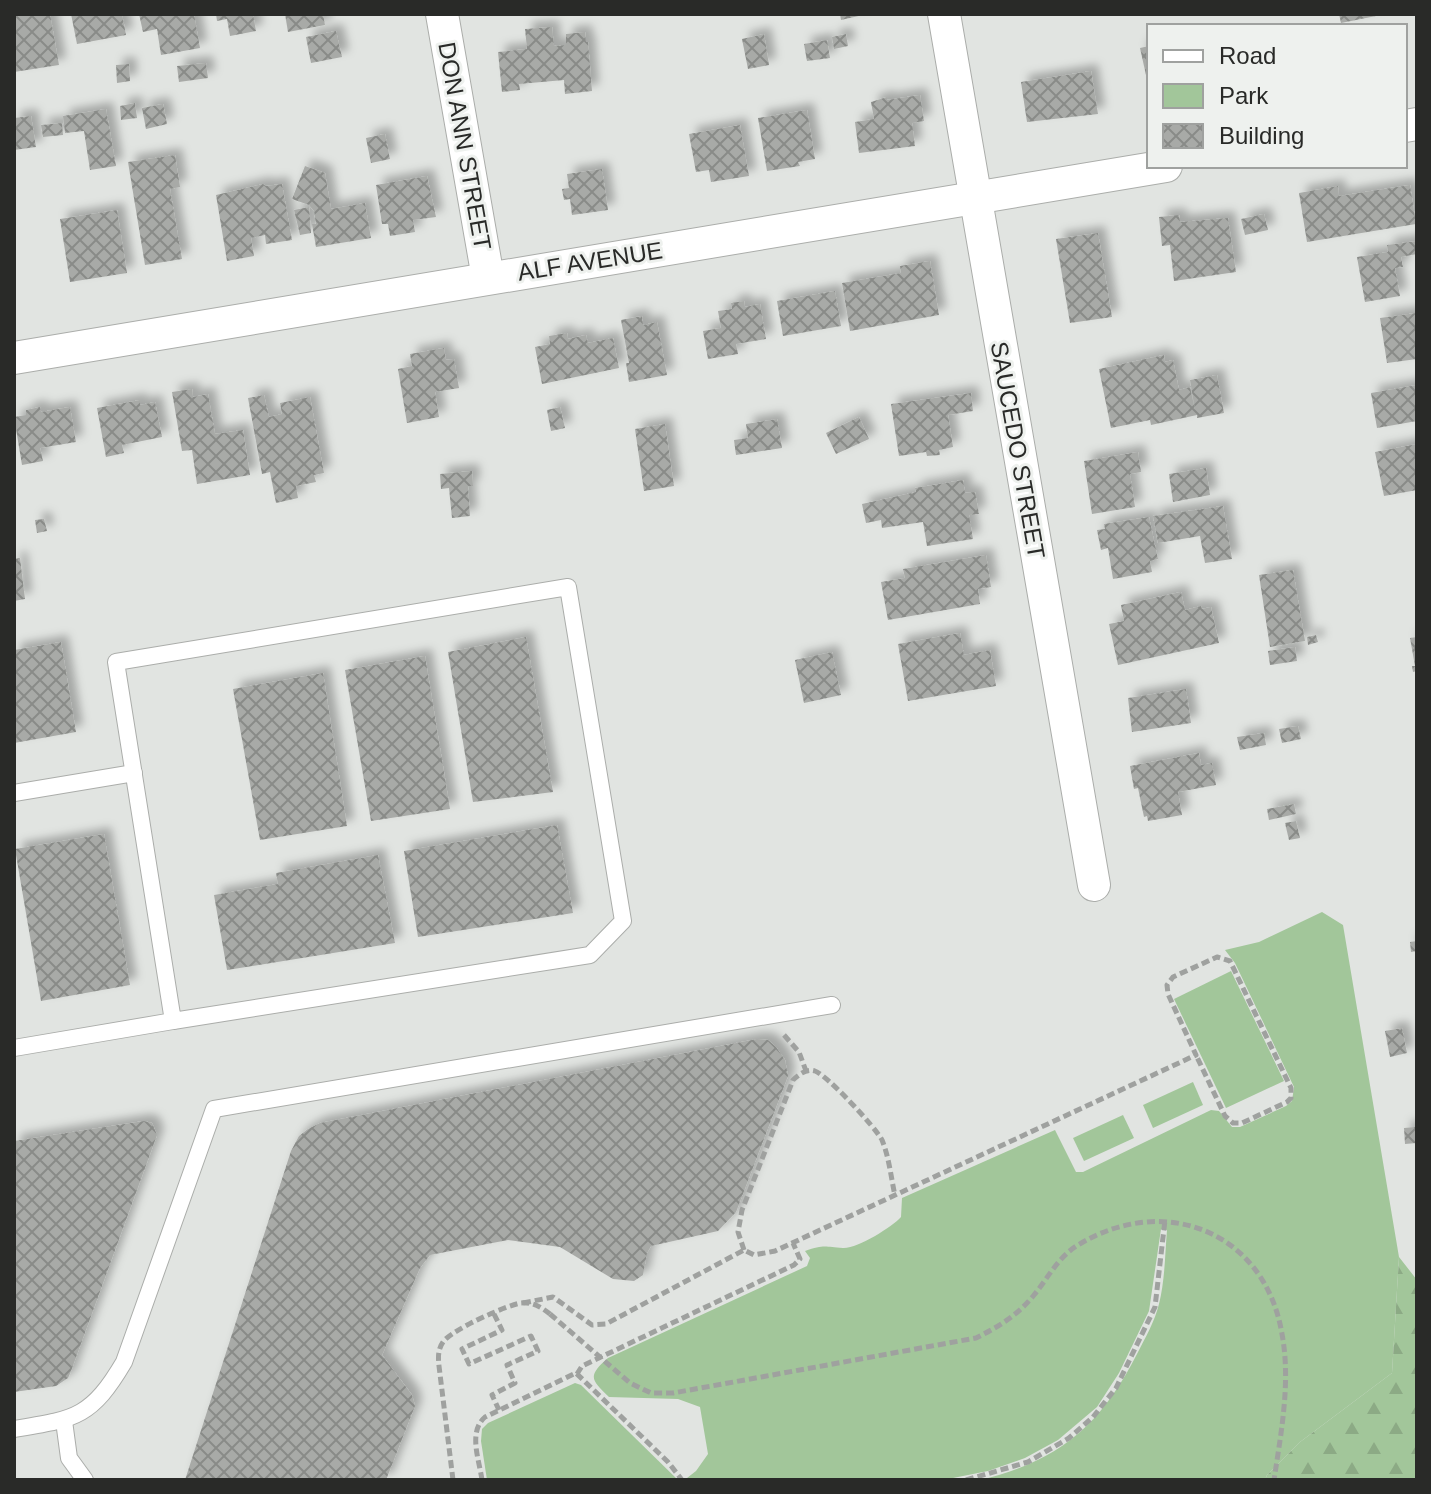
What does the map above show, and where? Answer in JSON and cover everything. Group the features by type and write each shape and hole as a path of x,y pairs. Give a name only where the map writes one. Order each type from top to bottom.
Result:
{"street":[{"name":"DON ANN STREET","path":"442,14 488,278"},
{"name":"SAUCEDO STREET","path":"944,14 1094,885"},
{"name":"ALF AVENUE","path":"14,358 1154,168"}],"lane":[{"path":"14,1048 590,955 623,921 568,587 116,662 173,1021"},
{"path":"14,793 134,773"},
{"path":"14,1429 64,1421 95,1404 124,1362 214,1109 832,1005"},
{"path":"64,1421 69,1458 85,1480"}],"path":[{"path":"1221,957 1230,961 1291,1088 1291,1098 1242,1123 1233,1123 1225,1116 1194,1056 1167,985 1173,977 1221,957"},
{"path":"755,1018 768,1023 790,1040 799,1052 806,1071"},
{"path":"898,1194 886,1152 875,1128 825,1077 814,1070 806,1071 793,1080 742,1210 738,1232 744,1250 763,1255 793,1243 1194,1056"},
{"path":"966,1480 1028,1462 1069,1438 1093,1417 1116,1388 1155,1307 1165,1220"},
{"path":"523,1303 534,1304 550,1314 630,1383 651,1393 673,1393 976,1338 1007,1322 1033,1296 1056,1263 1077,1245 1136,1221 1176,1221 1210,1232 1242,1255 1264,1280 1282,1334 1284,1358 1283,1413 1274,1480"},
{"path":"482,1480 475,1436 477,1424 499,1410 577,1374 582,1366 794,1265 799,1262 799,1254 793,1243"},
{"path":"453,1480 438,1354 445,1339 494,1314 523,1303 553,1297 592,1325 606,1324 744,1250"},
{"path":"494,1314 502,1330 462,1349 469,1364 531,1336 538,1351 507,1365 515,1383 492,1395 499,1410"},
{"path":"577,1374 668,1462 682,1480"}],"green space":[{"path":"1322,912 1343,925 1399,1257 1392,1373 1300,1442 1265,1480 980,1480 1008,1472 1055,1451 1074,1437 1108,1401 1137,1354 1157,1310 1164,1276 1167,1230 1161,1229 1149,1311 1119,1373 1097,1407 1058,1440 1025,1458 988,1471 943,1480 687,1480 708,1454 700,1407 678,1399 609,1397 595,1382 594,1374 608,1358 807,1266 810,1258 805,1251 821,1247 849,1247 865,1241 901,1217 902,1198 1055,1130 1076,1172 1083,1172 1211,1110 1219,1111 1232,1127 1240,1127 1286,1106 1292,1101 1294,1087 1235,963 1225,950 1259,942"},
{"path":"1231,971 1284,1081 1226,1108 1174,999"},
{"path":"1193,1082 1203,1105 1153,1128 1143,1105"},
{"path":"1123,1115 1134,1138 1084,1161 1073,1138"},
{"path":"1399,1257 1417,1280 1417,1480 1265,1480 1300,1442 1392,1373"},
{"path":"575,1383 581,1385 678,1480 487,1480 482,1429 488,1423"}],"building":[{"path":"14,14 50,14 59,65 14,72"},
{"path":"71,14 122,14 126,35 77,44"},
{"path":"139,14 194,14 200,48 161,55 157,29 143,32"},
{"path":"216,14 253,14 256,31 230,36 227,19 217,21"},
{"path":"285,14 323,14 325,25 288,32"},
{"path":"840,14 862,14 863,15 841,20"},
{"path":"1339,14 1381,14 1381,15 1341,23"},
{"path":"552,27 554,46 566,45 566,34 585,32 592,91 565,94 564,80 519,84 520,90 502,92 498,52 527,49 525,29"},
{"path":"336,31 342,57 311,63 306,37"},
{"path":"764,34 769,65 748,69 742,39"},
{"path":"846,34 848,46 834,49 832,37"},
{"path":"827,40 830,58 807,61 804,44"},
{"path":"1147,46 1147,80 1140,48"},
{"path":"206,63 208,78 179,82 177,66"},
{"path":"129,64 130,81 117,83 116,65"},
{"path":"1091,71 1098,114 1027,122 1021,82"},
{"path":"920,95 924,121 912,123 915,146 859,153 855,122 874,119 871,102 887,97 887,100"},
{"path":"135,103 137,118 121,120 120,106"},
{"path":"163,104 167,124 146,129 142,108"},
{"path":"106,109 116,166 90,170 84,131 65,133 63,116"},
{"path":"807,110 815,159 798,162 800,166 767,171 758,118"},
{"path":"31,116 36,147 14,150 14,118"},
{"path":"62,123 63,135 43,137 41,125"},
{"path":"740,125 749,176 711,182 709,170 696,172 689,134"},
{"path":"385,134 390,159 371,163 366,138"},
{"path":"175,155 180,187 170,189 182,259 145,265 128,162"},
{"path":"305,166 325,173 331,209 365,203 371,238 316,247 312,224 316,224 314,211 309,205 292,199"},
{"path":"602,169 608,210 572,215 570,199 564,200 562,189 569,188 567,174"},
{"path":"427,176 436,217 413,220 415,232 390,236 388,224 382,224 376,185"},
{"path":"263,184 282,184 292,240 266,244 265,235 251,238 254,256 227,261 216,195"},
{"path":"1410,185 1416,224 1307,242 1299,193 1338,186 1339,196"},
{"path":"309,207 311,233 300,235 294,210"},
{"path":"117,210 127,273 70,282 60,219"},
{"path":"1264,214 1268,230 1245,235 1241,219"},
{"path":"1179,215 1180,222 1228,218 1236,272 1174,281 1170,245 1162,246 1159,217"},
{"path":"1098,233 1112,317 1070,323 1056,239"},
{"path":"1417,241 1417,254 1401,257 1403,267 1395,268 1400,296 1365,302 1357,257 1388,252 1387,245"},
{"path":"930,261 939,315 850,331 842,283 901,273 900,266"},
{"path":"835,291 841,326 783,336 777,301"},
{"path":"744,301 745,307 760,304 766,339 736,344 738,354 708,359 703,331 721,328 718,311 732,309 731,303"},
{"path":"1416,313 1417,359 1387,363 1380,318"},
{"path":"642,316 643,325 657,322 667,375 629,382 626,363 629,363 621,320"},
{"path":"567,333 568,339 586,335 588,343 613,338 619,368 542,384 535,347 550,344 549,336"},
{"path":"444,348 446,360 454,359 459,388 435,392 439,417 407,423 398,369 412,366 410,354"},
{"path":"1164,355 1165,362 1173,360 1179,390 1190,387 1195,410 1190,380 1217,375 1224,413 1197,418 1197,415 1151,425 1150,420 1111,428 1099,369"},
{"path":"1417,385 1417,421 1377,428 1371,393"},
{"path":"192,389 193,397 208,394 215,434 243,430 250,475 197,484 192,450 182,451 172,392"},
{"path":"971,393 973,411 948,415 953,447 939,450 940,455 927,456 926,452 899,456 891,404"},
{"path":"264,395 269,417 282,414 280,403 310,397 324,473 314,475 316,482 296,486 298,498 276,503 270,472 262,474 248,398"},
{"path":"140,400 140,405 155,402 162,437 122,445 124,453 106,457 97,408"},
{"path":"40,407 41,412 70,407 76,442 40,448 43,461 22,465 14,417 26,415 26,410"},
{"path":"560,407 565,428 551,431 547,410"},
{"path":"859,417 869,439 836,454 826,433"},
{"path":"777,419 782,448 736,455 734,440 748,438 746,424"},
{"path":"665,424 674,486 644,491 635,429"},
{"path":"1417,444 1417,490 1384,496 1375,452"},
{"path":"1138,452 1141,472 1130,474 1135,507 1092,514 1084,461"},
{"path":"1206,468 1210,495 1173,502 1169,474"},
{"path":"472,471 473,486 468,486 470,516 452,518 449,488 441,489 440,474"},
{"path":"963,480 965,493 975,492 979,514 969,515 973,539 927,546 923,522 882,528 881,520 866,523 862,504 916,492 915,488"},
{"path":"1223,506 1232,559 1205,563 1200,536 1158,543 1153,516"},
{"path":"1149,517 1158,559 1150,561 1152,572 1113,579 1108,548 1101,550 1097,530 1105,529 1104,524"},
{"path":"44,519 47,531 37,533 35,520"},
{"path":"986,555 991,587 978,589 980,604 888,620 881,582 905,578 903,569"},
{"path":"20,558 25,599 14,601 14,559"},
{"path":"1293,570 1305,641 1270,647 1259,575"},
{"path":"1181,592 1185,610 1211,607 1219,643 1118,665 1109,624 1124,621 1121,605"},
{"path":"960,633 964,655 990,650 996,686 908,701 898,644"},
{"path":"1316,635 1318,642 1308,645 1307,637"},
{"path":"526,637 553,792 473,802 448,652"},
{"path":"1417,637 1417,671 1413,672 1412,666 1415,666 1410,638"},
{"path":"61,642 76,732 14,743 14,650"},
{"path":"1295,647 1297,661 1270,665 1268,651"},
{"path":"832,652 841,695 804,703 795,660"},
{"path":"425,656 450,809 371,821 345,670"},
{"path":"323,673 347,826 260,840 233,689"},
{"path":"1186,689 1191,723 1132,732 1128,698"},
{"path":"1298,726 1301,739 1282,743 1279,729"},
{"path":"1264,733 1266,745 1240,750 1237,737"},
{"path":"1199,753 1201,765 1212,763 1216,785 1178,792 1182,815 1148,821 1147,816 1144,817 1138,788 1134,789 1130,766"},
{"path":"1294,804 1296,814 1269,820 1267,809"},
{"path":"1296,821 1300,838 1289,840 1285,823"},
{"path":"557,825 573,913 418,937 404,851"},
{"path":"104,834 130,985 41,1001 15,849"},
{"path":"378,855 395,943 227,970 214,895 278,884 276,873"},
{"path":"1417,941 1417,951 1411,952 1410,942"},
{"path":"1402,1028 1407,1053 1390,1057 1385,1031"},
{"path":"757,1039 768,1040 776,1047 785,1060 788,1076 736,1212 718,1231 651,1246 643,1275 634,1281 613,1279 560,1247 508,1240 430,1255 420,1268 382,1355 412,1395 415,1406 386,1480 185,1480 291,1151 299,1136 308,1129 320,1123"},
{"path":"144,1121 152,1123 157,1135 68,1378 56,1386 14,1392 14,1141"},
{"path":"1415,1127 1417,1143 1405,1144 1404,1128"}]}
